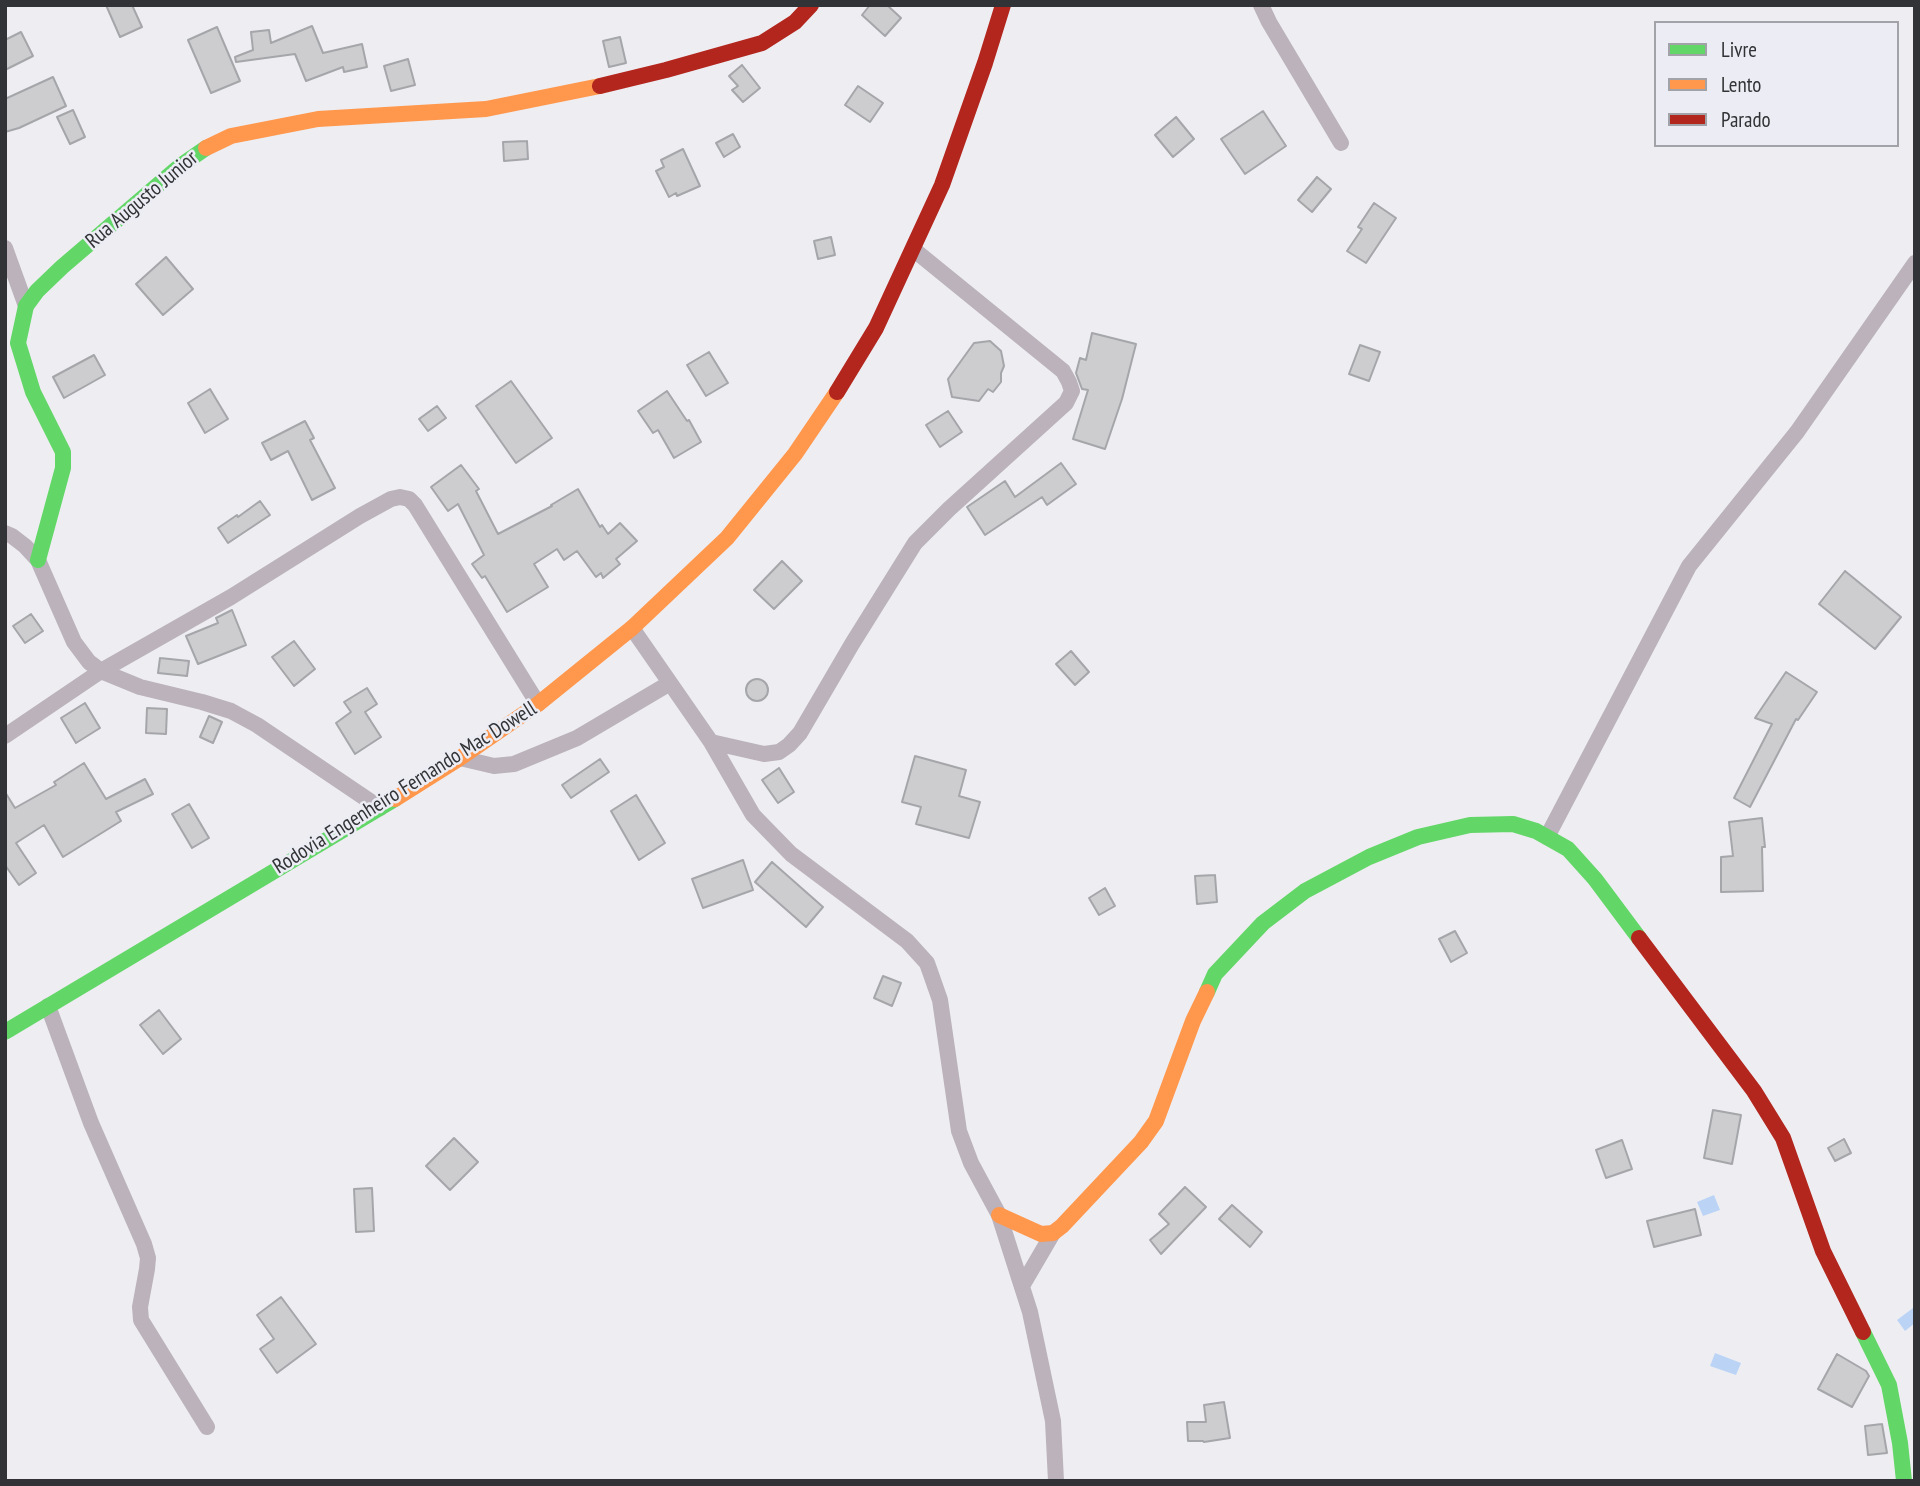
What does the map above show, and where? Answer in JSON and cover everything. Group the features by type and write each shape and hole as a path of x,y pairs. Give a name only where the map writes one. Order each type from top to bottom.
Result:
{"street":[{"name":"Rua Augusto Junior","path":"38,560 63,468 63,452 33,392 18,342 20,323 26,306 37,290 62,267 180,166 201,151 231,136 318,119 486,109 666,70 762,43 787,28 811,5"},
{"name":"Rodovia Engenheiro Fernando Mac Dowell","path":"5,1032 460,758 538,704 632,628 727,538 795,454 841,387 876,328 942,185 1003,5"},
{"path":"1261,5 1341,143"},
{"path":"5,248 26,306"},
{"path":"711,742 764,754 779,752 789,745 800,733 858,633 915,543 1066,403 1072,391 1063,372 913,249"},
{"path":"1547,837 1689,566 1797,432 1915,263"},
{"path":"5,736 101,671 232,597 360,516 391,499 400,498 408,499 415,505 538,704"},
{"path":"5,533 25,546 38,560 74,642 89,662 101,671 140,687 231,711 257,725 380,808"},
{"path":"632,628 711,742 753,815 791,854 907,941 927,963 940,1000 959,1131 971,1163 999,1214 1030,1312 1053,1421 1056,1481"},
{"path":"460,758 494,766 514,764 577,738 670,683"},
{"path":"1022,1286 1053,1233 1141,1142 1156,1121 1193,1021 1214,974 1263,923 1306,891 1369,857 1418,837 1470,825 1513,824 1536,831 1568,849 1595,879 1754,1091 1783,1138 1823,1251 1888,1385 1905,1481"},
{"path":"48,1006 91,1123 144,1244 148,1258 139,1307 141,1320 207,1427"},
{"path":"999,1214 1032,1231 1041,1234 1053,1233"}],"water":[{"path":"1714,1195 1720,1210 1703,1216 1697,1202"},
{"path":"1913,1308 1915,1323 1905,1331 1897,1320"},
{"path":"1715,1353 1741,1363 1736,1375 1710,1366"}],"building":[{"path":"106,5 132,5 142,27 120,37"},
{"path":"870,5 887,5 901,18 885,36 862,15"},
{"path":"312,26 323,53 362,44 367,67 344,72 343,67 306,81 295,54 236,62 235,57 253,50 251,32 269,30 271,43"},
{"path":"217,27 240,81 211,93 188,40"},
{"path":"21,32 33,56 5,70 5,40"},
{"path":"620,37 626,63 609,67 603,41"},
{"path":"408,59 415,85 391,91 384,66"},
{"path":"742,65 760,88 743,102 732,90 738,86 729,76"},
{"path":"53,77 66,106 5,132 5,99"},
{"path":"858,86 883,103 870,122 845,105"},
{"path":"73,110 85,137 70,144 57,117"},
{"path":"1263,111 1286,146 1245,174 1221,139"},
{"path":"1176,117 1194,139 1173,157 1155,135"},
{"path":"733,134 740,147 724,157 716,143"},
{"path":"527,141 528,159 504,161 503,142"},
{"path":"683,149 700,186 669,197 656,171 664,167 661,160"},
{"path":"1317,177 1331,189 1312,212 1298,200"},
{"path":"1374,203 1396,218 1366,263 1347,251 1362,229 1358,227"},
{"path":"831,237 835,255 818,259 814,241"},
{"path":"166,257 193,289 163,315 136,284"},
{"path":"1092,333 1136,344 1122,399 1105,449 1073,439 1088,390 1082,389 1076,373 1080,358 1086,360"},
{"path":"990,341 1001,351 1004,366 1001,382 993,392 988,389 979,401 952,397 948,379 974,343"},
{"path":"1360,345 1380,352 1369,381 1349,374"},
{"path":"709,352 728,383 706,396 687,365"},
{"path":"94,355 105,375 64,398 53,377"},
{"path":"511,381 552,438 516,463 476,406"},
{"path":"210,389 228,419 205,433 188,403"},
{"path":"667,391 687,421 689,420 701,442 674,458 658,430 653,433 638,411"},
{"path":"437,406 446,418 428,431 419,419"},
{"path":"948,411 962,432 940,447 926,425"},
{"path":"305,421 314,438 310,440 335,488 312,500 288,451 271,460 262,443"},
{"path":"1061,463 1076,484 1047,505 1042,497 985,535 967,507 1005,481 1015,497"},
{"path":"461,465 479,489 476,491 498,534 578,489 600,527 602,525 608,534 620,523 637,541 616,559 620,564 603,578 601,573 596,577 577,551 564,560 557,549 534,564 548,587 507,612 485,576 482,578 472,564 484,555 458,504 448,511 431,487"},
{"path":"260,501 270,515 228,543 218,528"},
{"path":"782,561 802,581 774,609 754,590"},
{"path":"1845,571 1901,617 1875,649 1819,604"},
{"path":"232,610 246,645 198,664 186,636 218,623 216,618"},
{"path":"31,614 43,631 25,643 13,626"},
{"path":"294,641 315,669 294,686 272,657"},
{"path":"1071,651 1089,672 1075,685 1056,664"},
{"path":"160,658 189,661 187,676 158,673"},
{"path":"1786,672 1817,692 1798,720 1796,719 1750,807 1734,798 1772,724 1755,718"},
{"path":"753,679 761,679 768,686 768,694 761,701 753,701 746,694 746,686"},
{"path":"367,688 377,704 365,712 381,737 355,754 336,723 351,712 344,702"},
{"path":"85,703 100,728 76,743 61,718"},
{"path":"147,708 167,709 166,734 146,733"},
{"path":"209,716 222,722 213,743 200,737"},
{"path":"915,756 966,770 959,796 980,802 969,838 916,824 921,807 902,802"},
{"path":"600,759 609,772 571,798 562,785"},
{"path":"84,763 106,799 145,779 153,794 116,812 121,821 63,857 44,825 16,843 36,873 19,885 5,865 5,792 15,808 56,785 54,782"},
{"path":"779,768 794,792 778,803 762,780"},
{"path":"636,795 665,843 639,860 611,811"},
{"path":"189,804 209,838 192,848 172,814"},
{"path":"1762,818 1765,847 1762,847 1763,891 1721,892 1721,857 1733,856 1729,822"},
{"path":"743,860 753,890 703,908 692,879"},
{"path":"772,862 823,907 806,927 755,882"},
{"path":"1215,875 1217,902 1197,904 1195,876"},
{"path":"1105,888 1115,906 1099,915 1089,898"},
{"path":"1455,931 1467,953 1451,962 1439,939"},
{"path":"883,976 901,983 892,1006 874,998"},
{"path":"159,1010 181,1039 163,1054 140,1025"},
{"path":"1713,1110 1741,1115 1732,1164 1704,1158"},
{"path":"454,1138 478,1162 450,1190 426,1166"},
{"path":"1844,1139 1851,1153 1835,1161 1828,1148"},
{"path":"1622,1140 1632,1169 1606,1178 1596,1150"},
{"path":"1185,1187 1206,1207 1161,1254 1150,1240 1169,1224 1159,1214"},
{"path":"372,1188 374,1231 356,1232 354,1189"},
{"path":"1232,1205 1262,1232 1250,1247 1219,1219"},
{"path":"1695,1209 1701,1235 1654,1247 1647,1221"},
{"path":"281,1297 316,1344 277,1373 260,1349 274,1339 257,1315"},
{"path":"1837,1354 1866,1371 1869,1376 1852,1407 1818,1389"},
{"path":"1224,1402 1230,1438 1204,1442 1188,1441 1187,1422 1206,1422 1204,1405"},
{"path":"1882,1424 1887,1453 1868,1455 1865,1426"}],"traffic: fast":[{"path":"38,560 63,468 63,452 33,392 18,343 26,306 62,267 180,166 206,148"},
{"path":"5,1032 395,799"},
{"path":"1207,992 1215,974 1263,923 1305,891 1369,857 1418,837 1470,825 1513,824 1536,831 1568,849 1595,879 1639,938"},
{"path":"1863,1332 1889,1385 1904,1481"}],"traffic: slow":[{"path":"206,148 231,136 318,119 486,109 600,86"},
{"path":"395,799 538,704 632,628 727,538 795,454 837,392"},
{"path":"999,1215 1041,1234 1053,1233 1141,1142 1156,1121 1193,1021 1207,992"}],"traffic: jam":[{"path":"600,86 762,43 795,22 811,5"},
{"path":"837,392 876,328 942,185 1003,5"},
{"path":"1639,938 1754,1091 1783,1138 1823,1251 1863,1332"}]}
